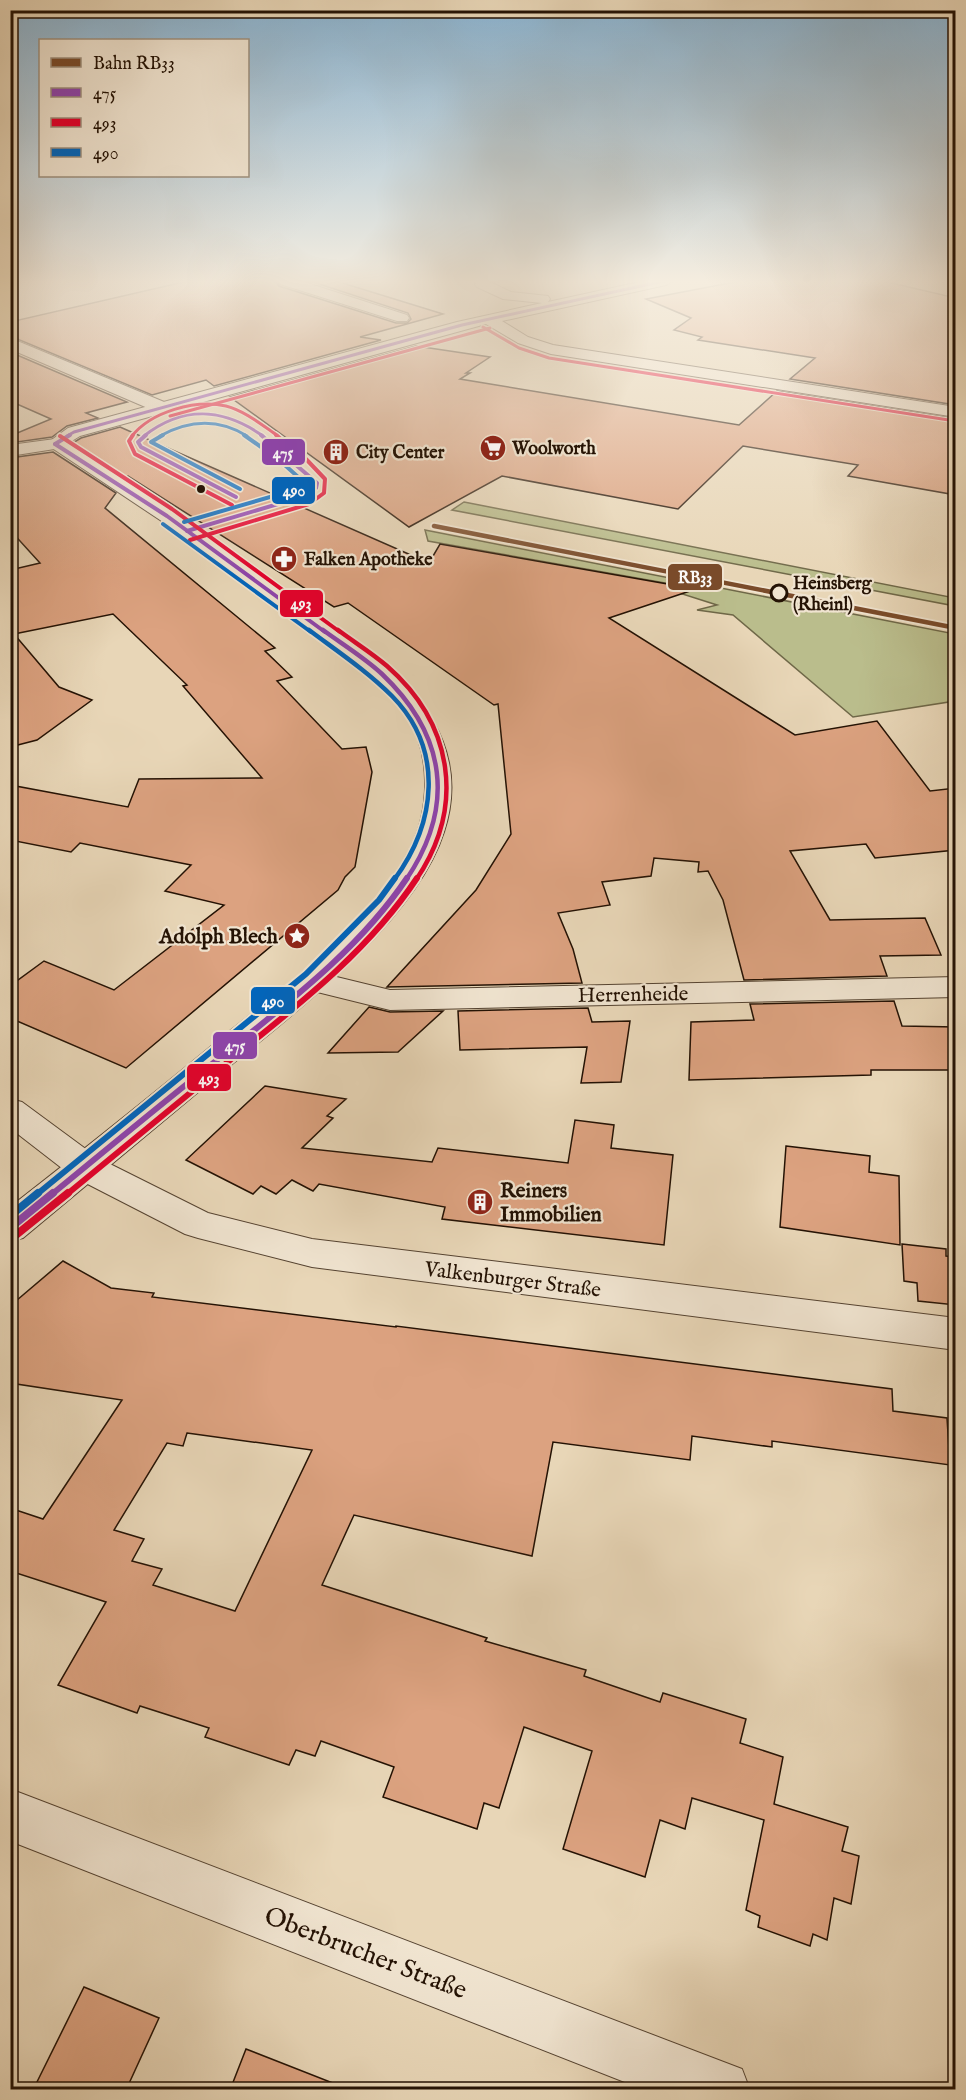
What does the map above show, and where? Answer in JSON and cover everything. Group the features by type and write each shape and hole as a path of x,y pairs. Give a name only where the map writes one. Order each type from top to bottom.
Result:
{"street":[{"path":"95,379 156,405"},
{"path":"10,451 55,444 74,432 156,405 256,379"},
{"path":"744,379 956,412"},
{"path":"10,438 55,444 177,524 358,655 399,690 422,720 432,746 438,772 438,801 431,830 418,862 386,906 312,981 10,1228"},
{"name":"Herrenheide","path":"312,981 390,1000 956,987"},
{"name":"Valkenburger Straße","path":"10,1110 85,1167 198,1224 312,1253 956,1334"},
{"name":"Oberbrucher Straße","path":"10,1815 721,2090"}],"green space":[{"path":"464,502 955,598 955,606 452,510"},
{"path":"425,530 955,634 955,701 853,717 733,615 697,610 717,605 676,592 682,586 428,541"}],"building":[{"path":"10,379 73,379 127,402 86,413 98,418 67,426 52,437 10,443 10,436 51,419 10,401"},
{"path":"113,379 239,379 214,386 206,380 152,395"},
{"path":"296,379 460,379 739,425 777,391 956,419 956,495 848,476 858,465 743,446 678,509 502,476 409,527 230,397"},
{"path":"790,379 956,379 956,405"},
{"path":"120,427 429,563 440,544 696,589 609,618 795,735 877,721 930,791 956,788 956,850 875,858 866,844 790,851 830,920 925,918 941,955 880,956 887,976 744,980 723,900 708,871 698,872 699,862 654,858 651,876 602,882 610,905 558,913 573,949 582,983 387,987 476,890 511,834 498,704 494,705 348,603 334,607 128,476 126,479 71,444 81,438"},
{"path":"53,452 116,493 105,508 275,648 265,651 292,677 277,681 342,749 366,747 372,772 355,867 345,877 338,890 126,1068 10,1018 10,986 44,961 114,990 224,905 165,891 191,865 80,843 71,852 10,840 10,785 128,807 139,779 262,778 183,686 187,685 113,614 14,634 59,687 92,700 37,740 10,747 10,570 40,563 10,530 10,458"},
{"path":"894,1001 902,1026 956,1027 956,1070 871,1070 871,1075 689,1080 691,1022 754,1020 750,1004"},
{"path":"369,1007 390,1012 443,1011 398,1052 328,1053"},
{"path":"588,1008 592,1022 630,1021 621,1082 581,1083 587,1047 460,1050 458,1011"},
{"path":"265,1086 346,1099 327,1116 333,1118 302,1148 432,1162 438,1148 568,1163 575,1120 614,1125 611,1148 673,1155 664,1245 442,1219 445,1207 319,1184 313,1191 292,1180 276,1194 261,1186 253,1194 186,1160"},
{"path":"786,1146 870,1156 869,1172 899,1176 900,1245 780,1227"},
{"path":"902,1244 946,1249 946,1256 956,1257 956,1305 918,1301 917,1283 904,1281"},
{"path":"63,1261 111,1288 154,1293 152,1297 892,1389 893,1411 947,1418 950,1465 772,1441 772,1447 692,1436 690,1460 553,1442 532,1556 354,1515 322,1585 487,1638 485,1641 586,1670 584,1676 660,1702 663,1693 746,1719 740,1743 783,1757 774,1804 848,1827 842,1851 859,1856 851,1904 834,1898 827,1940 813,1934 810,1946 758,1927 760,1916 746,1910 764,1820 692,1798 685,1829 660,1820 645,1877 563,1849 592,1751 524,1727 499,1808 484,1803 477,1829 383,1797 394,1767 321,1741 315,1756 296,1750 289,1765 205,1737 209,1728 140,1706 137,1713 58,1685 106,1602 10,1571 10,1508 43,1519 122,1400 10,1383 10,1306","holes":["187,1433 312,1450 235,1611 153,1585 162,1569 132,1561 144,1539 114,1530 167,1443 183,1446"]},
{"path":"84,1987 159,2018 126,2090 33,2090"},
{"path":"246,2049 343,2087 343,2090 230,2090"}],"rail line":[{"name":"RB33","path":"434,526 956,628"}],"transit line":[{"name":"475","path":"55,444 74,432 266,379"},
{"name":"493","path":"170,416 305,379"},
{"name":"493","path":"684,379 955,421"},
{"name":"493","path":"190,540 309,504 324,493 325,479 306,459 278,436 249,417 225,406 202,405 180,409 160,415 140,427 129,441 135,454 232,505"},
{"name":"475","path":"187,531 305,496 316,488 317,483 260,434 247,425 224,415 213,413 189,415 166,422 156,428 138,442 141,447 236,497"},
{"name":"490","path":"184,522 301,488 306,484 254,441 222,424 204,422 194,424 158,437 151,442 240,489"},
{"name":"493","path":"16,1235 269,1029 340,968 373,934 402,900 425,866 440,832 447,783 445,761 430,720 418,701 386,665 172,509 60,436"},
{"name":"475","path":"10,1228 297,994 366,930 395,897 417,863 432,830 437,806 438,784 431,743 411,706 380,672 167,516 55,444"},
{"name":"490","path":"10,1216 306,974 379,900 410,858 429,800 429,773 423,749 414,724 392,696 352,662 163,524"}],"place":[{"name":"Woolworth","path":"493,448"},
{"name":"City Center","path":"336,452"},
{"name":"Falken Apotheke","path":"284,559"},
{"name":"Heinsberg (Rheinl)","path":"779,593"},
{"name":"Adolph Blech","path":"297,936"},
{"name":"Reiners Immobilien","path":"480,1202"}]}
